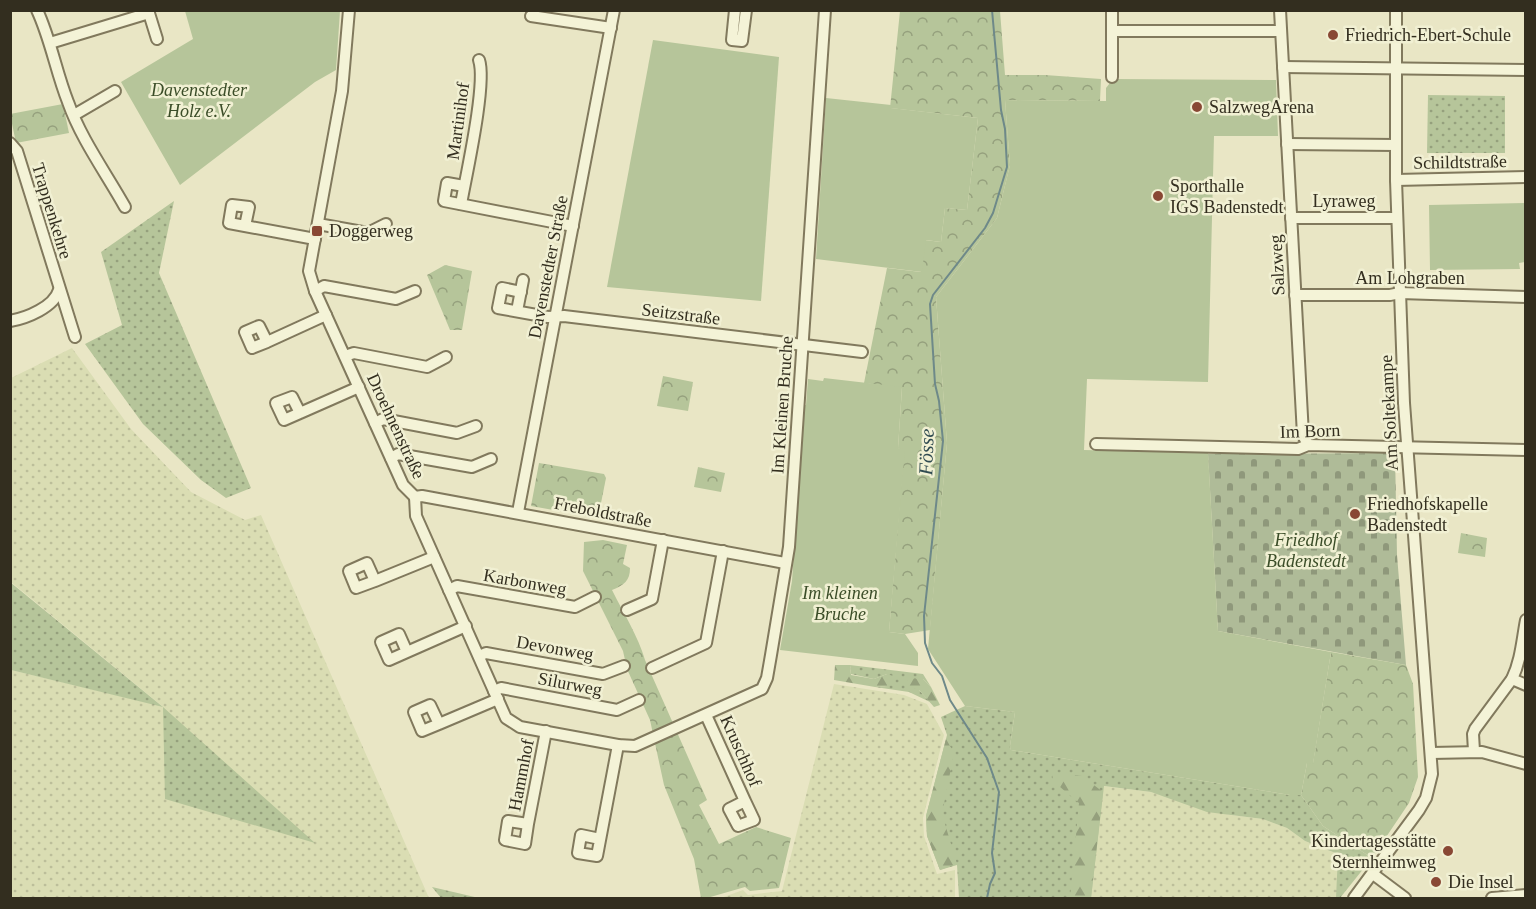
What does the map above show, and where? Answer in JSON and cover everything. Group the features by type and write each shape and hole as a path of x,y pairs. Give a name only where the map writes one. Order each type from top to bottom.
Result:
{"street":[{"path":"37,10 50,43 68,103 125,207"},
{"name":"Droehnenstraße","path":"349,10 342,91 309,271 315,291 403,485 415,497 416,516 506,718 520,727 618,745 635,746 662,734"},
{"name":"Davenstedter Straße","path":"518,513 614,10"},
{"path":"735,10 732,40 742,41 746,10"},
{"name":"Im Kleinen Bruche","path":"662,734 755,693 765,684 789,547 825,10"},
{"path":"1112,10 1112,77"},
{"name":"Salzweg","path":"1280,10 1303,435 1308,445"},
{"name":"Am Soltekampe","path":"1354,898 1419,810 1426,798 1430,783 1431,753 1404,403 1396,180 1396,10"},
{"path":"50,43 149,12 157,39"},
{"path":"531,16 611,28"},
{"path":"1112,31 1281,31"},
{"name":"Martinihof","path":"464,186 447,183 444,201 461,204 464,186 480,87 482,68 479,60"},
{"path":"1283,67 1526,70"},
{"path":"74,115 115,91"},
{"name":"Trappenkehre","path":"10,143 16,151 75,337"},
{"path":"1287,144 1396,145"},
{"name":"Schildtstraße","path":"1396,180 1526,177"},
{"path":"461,204 573,226"},
{"name":"Lyraweg","path":"1291,218 1397,218"},
{"path":"318,224 368,233 386,224"},
{"path":"246,226 315,239"},
{"path":"521,292 502,288 498,308 517,311 521,292 523,280"},
{"path":"315,291 324,286 396,299 415,291"},
{"path":"10,321 20,319 51,303 59,290"},
{"name":"Am Lohgraben","path":"1295,295 1390,295 1400,293 1526,297"},
{"name":"Seitzstraße","path":"517,311 862,352"},
{"path":"267,342 327,315"},
{"path":"345,356 354,352 427,367 446,357"},
{"path":"300,413 359,387"},
{"path":"375,423 383,420 457,433 476,426"},
{"name":"Im Born","path":"1096,444 1298,449 1308,445 1526,450"},
{"path":"391,458 398,454 472,467 491,459"},
{"name":"Freboldstraße","path":"415,497 422,496 518,513 785,563"},
{"path":"627,610 652,599 663,540"},
{"path":"652,668 706,643 723,551"},
{"path":"375,580 434,557"},
{"name":"Karbonweg","path":"449,590 457,586 575,607 594,597"},
{"path":"1474,751 1474,729 1512,679 1520,660 1526,620"},
{"path":"407,651 466,626"},
{"name":"Devonweg","path":"479,656 486,653 603,674 624,666"},
{"path":"1512,679 1526,685"},
{"name":"Silurweg","path":"496,695 501,688 617,710 639,700"},
{"path":"438,724 496,695"},
{"name":"Kruschhof","path":"706,715 745,801"},
{"name":"Hammhof","path":"528,824 546,731"},
{"path":"600,839 618,745"},
{"path":"1431,753 1474,751 1526,764"},
{"path":"1373,874 1406,898"},
{"path":"1493,898 1526,895"}],"green space":[{"name":"Davenstedter Holz e.V.","path":"185,11 340,11 336,70 315,82 180,185 121,82 193,39"},
{"path":"900,11 1000,11 1005,75 1101,79 1100,101 1005,100 1010,165 997,218 936,297 947,443 930,630 905,634 889,632 904,451 898,448 902,388 864,383 887,268 921,272 925,240 941,242 945,208 967,210 978,118 890,108"},
{"path":"653,40 779,57 761,301 607,287"},
{"path":"1113,79 1276,80 1278,136 1214,136 1208,382 1087,379 1084,450 1208,453 1218,631 1331,652 1313,764 1307,763 1301,795 1011,750 1015,712 965,706 928,649 947,443 936,297 997,218 1010,165 1005,100 1106,101 1106,88"},
{"path":"1428,95 1505,96 1505,153 1427,153"},
{"path":"826,98 978,118 967,210 945,208 941,242 926,240 922,272 816,259"},
{"path":"63,104 69,133 16,143 10,114"},
{"path":"174,201 159,273 251,488 226,498 201,480 143,424 85,344 122,325 101,252"},
{"path":"1525,203 1525,262 1519,263 1520,269 1430,270 1429,205"},
{"path":"445,265 472,271 462,330 450,330 427,275"},
{"path":"72,348 131,429 191,492 245,520 261,515 429,898 11,898 11,670 162,706 11,582 11,378"},
{"path":"663,376 693,382 688,411 657,406"},
{"name":"Im kleinen Bruche","path":"824,378 902,387 898,448 905,449 889,632 905,634 918,653 918,666 780,650 792,581 804,405 806,405 808,379 823,381"},
{"name":"Friedhof Badenstedt","path":"1395,453 1397,555 1406,665 1218,631 1208,454"},
{"path":"539,463 604,474 606,478 598,518 531,506"},
{"path":"698,467 725,473 721,492 694,487"},
{"path":"1461,533 1487,538 1485,557 1458,553"},
{"path":"603,540 627,545 623,564 630,568 629,576 623,584 612,590 639,642 707,800 699,805 719,844 756,827 791,838 779,888 750,891 745,887 701,898 694,859 664,785 650,720 627,669 623,651 583,571 584,542"},
{"path":"10,582 163,707 11,670"},
{"path":"1331,652 1406,665 1413,684 1418,777 1409,803 1372,858 1323,826 1301,795 1307,763 1313,763"},
{"path":"835,665 850,665 851,675 874,679 887,674 896,677 887,686 875,687 834,680"},
{"path":"850,665 923,674 931,687 923,679 919,690 930,702 909,692 875,687 887,686 887,674 874,679 851,674"},
{"path":"909,678 923,679 931,687 940,705 934,707 919,690 904,685"},
{"path":"834,684 904,695 927,704 944,735 923,818 924,836 937,874 955,870 955,898 721,898 743,890 748,895 782,891"},
{"path":"965,706 1015,712 1011,750 1301,795 1323,826 1372,858 1340,898 1336,898 1338,854 1305,841 1287,828 1263,819 1207,812 1151,792 1104,786 1091,898 959,898 957,865 940,870 927,836 926,816 947,735 941,717"},
{"path":"163,707 315,843 165,799"},
{"path":"946,739 954,753 942,814 957,864 940,870 927,836 926,816"},
{"path":"1052,772 1082,776 1103,792 1091,898 1070,898 1079,803 1053,781"},
{"path":"1103,786 1151,792 1230,815 1263,819 1287,828 1305,841 1338,854 1337,897 1091,898"},
{"path":"432,887 479,898 441,898"}],"waterway":[{"name":"Fösse","path":"987,898 995,873 992,853 999,792 987,758 950,700 942,676 932,663 925,643 924,616 943,441 935,384 930,304 933,295 985,228 993,213 1007,167 992,10"}],"place":[{"name":"Friedrich-Ebert-Schule","path":"1333,35"},
{"name":"SalzwegArena","path":"1197,107"},
{"name":"Sporthalle IGS Badenstedt","path":"1158,196"},
{"name":"Doggerweg","path":"317,231"},
{"name":"Friedhofskapelle Badenstedt","path":"1355,514"},
{"name":"Kindertagesstätte Sternheimweg","path":"1448,851"},
{"name":"Die Insel","path":"1436,882"}]}
